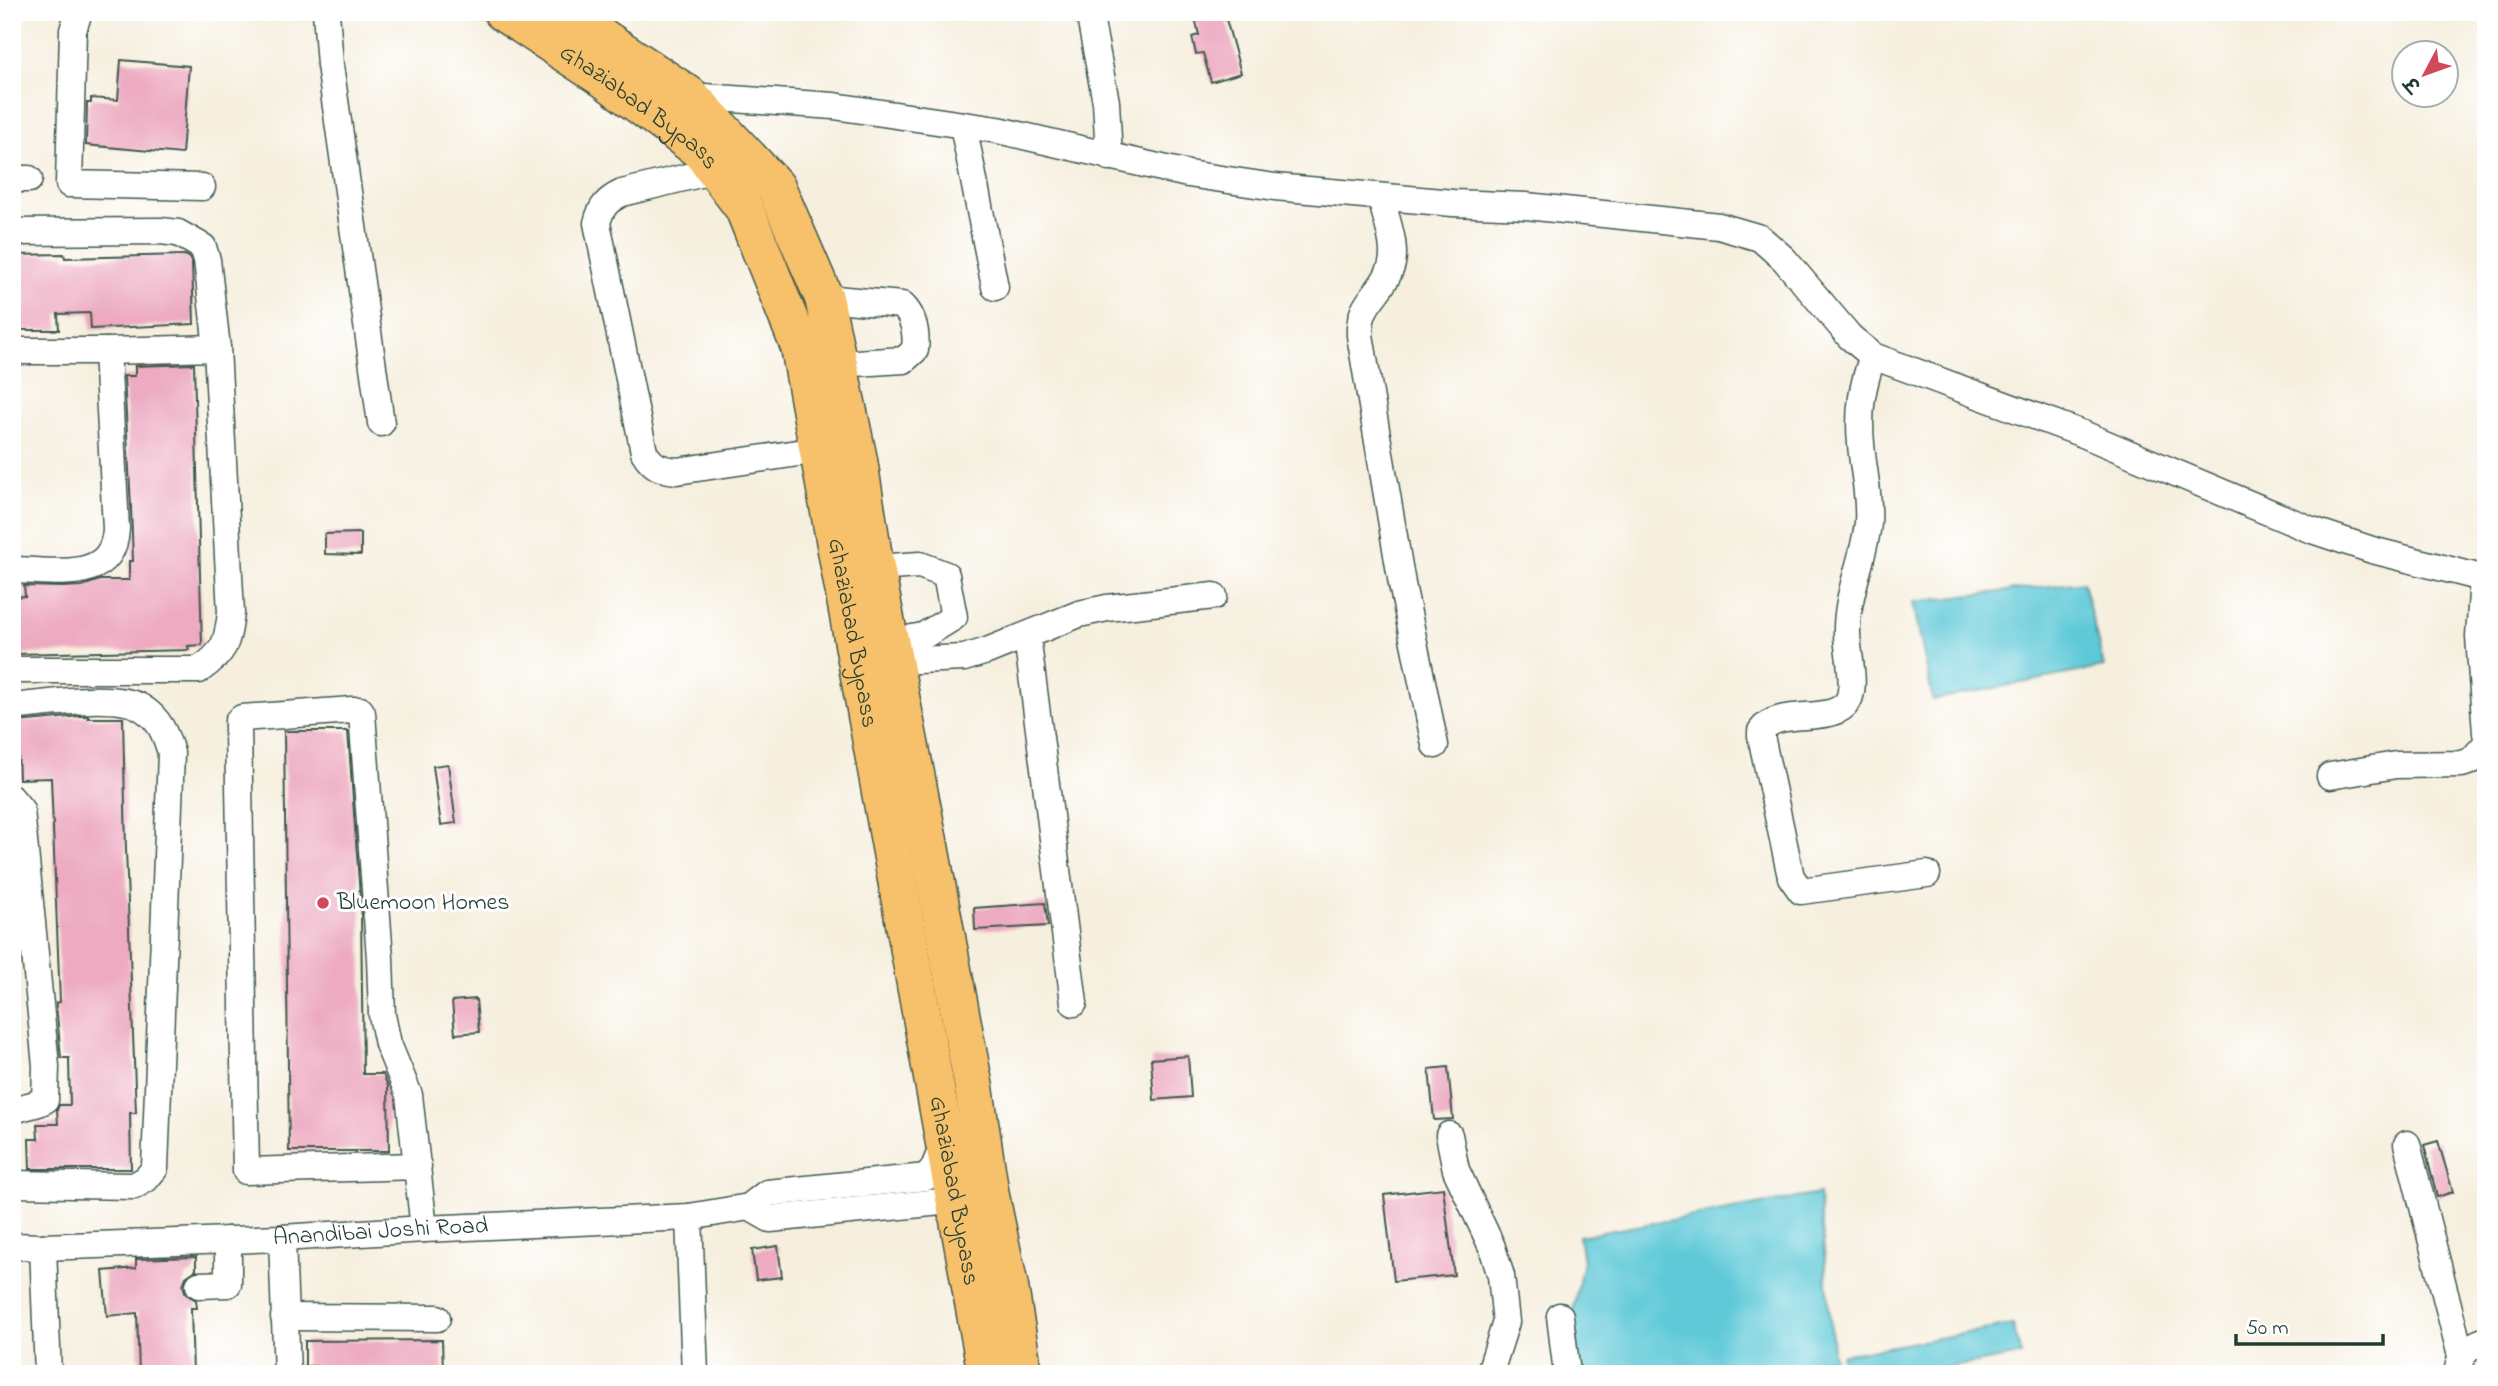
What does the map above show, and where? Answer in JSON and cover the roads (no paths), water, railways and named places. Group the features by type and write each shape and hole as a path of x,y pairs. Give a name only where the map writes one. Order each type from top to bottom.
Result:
{"highway":[{"name":"Ghaziabad Bypass","path":"503,12 605,79 701,151 744,208 800,346 944,1143 972,1198 1009,1287 1023,1374"},
{"name":"Ghaziabad Bypass","path":"564,12 690,96 776,187 824,298 839,365 974,1088 972,1198 987,1374"},
{"path":"891,849 929,846"}],"street":[{"path":"79,12 73,30 69,184 202,187"},
{"path":"326,12 330,65 381,423"},
{"path":"1089,12 1106,102 1109,157"},
{"path":"690,96 834,106 998,130 1188,174 1275,187 1525,206 1719,226 1760,238 1784,259 1850,337 1873,356 2083,434 2309,529 2372,550 2484,579 2479,637 2486,733"},
{"path":"963,125 995,287"},
{"path":"716,170 622,193 611,198 601,210 597,223 644,452 652,465 661,470 677,471 818,450"},
{"path":"1381,197 1392,265 1359,320 1360,335 1402,584 1435,745"},
{"path":"12,232 161,231 178,233 203,247 207,260 217,348 231,613 228,638 218,657 199,670 12,670"},
{"path":"824,298 902,305 910,313 914,326 915,350 904,360 839,365"},
{"path":"12,351 217,348"},
{"path":"12,570 85,571 110,555 115,544 107,351"},
{"path":"1873,356 1861,394 1861,445 1869,492 1868,522 1849,609 1849,698 1846,704 1834,711 1777,720 1768,724 1761,731 1761,736 1791,877 1801,891 1927,874"},
{"path":"876,568 920,565 946,575 954,617 893,651"},
{"path":"893,651 964,657 1027,636 1079,614 1107,608 1214,596"},
{"path":"1027,636 1073,1003"},
{"path":"12,707 109,699 140,706 155,718 167,737 171,753 155,1168 146,1180 134,1186 12,1184"},
{"path":"418,1166 246,1171 238,729 238,721 242,718 352,710 360,710 362,713 382,1015 388,1044 409,1095 418,1166 424,1229"},
{"path":"2330,776 2396,765 2462,764 2471,761 2486,744"},
{"path":"12,799 21,810 46,1066 45,1100 34,1107 19,1107 12,1112"},
{"path":"1449,1135 1456,1170 1492,1247 1501,1276 1506,1322 1492,1374"},
{"name":"Anandibai Joshi Road","path":"12,1246 282,1238 689,1217 750,1207 767,1193 926,1177 934,1168 944,1143"},
{"path":"2407,1144 2460,1365"},
{"name":"Anandibai Joshi Road","path":"750,1207 770,1219 972,1198"},
{"path":"689,1217 695,1374"},
{"path":"282,1238 287,1374"},
{"path":"199,1285 228,1284 228,1240"},
{"path":"43,1247 48,1374"},
{"path":"1560,1316 1567,1374"},
{"path":"284,1317 437,1318"},
{"path":"2460,1365 2468,1349 2486,1340"}],"water":[{"path":"2083,582 2104,667 1933,700 1913,602"},
{"path":"1819,1194 1835,1374 1573,1374 1566,1347 1583,1261 1579,1236"},
{"path":"2013,1325 2021,1355 1911,1374 1845,1374 1841,1355"}],"place":[{"name":"Bluemoon Homes","path":"323,903"}]}
